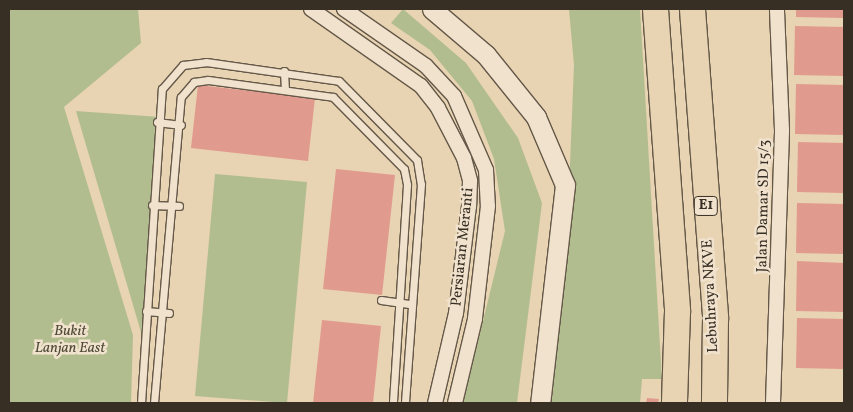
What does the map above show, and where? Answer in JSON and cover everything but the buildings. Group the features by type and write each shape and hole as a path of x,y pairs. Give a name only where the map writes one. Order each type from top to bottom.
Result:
{"highway":[{"path":"655,9 677,311 674,403"},
{"name":"Lebuhraya NKVE","path":"692,9 715,318 714,403"}],"street":[{"name":"Persiaran Meranti","path":"311,9 421,86 438,108 464,158 470,181 469,206 456,313 435,403"},
{"name":"Persiaran Meranti","path":"344,9 426,66 454,96 486,170 488,206 475,319 455,403"},
{"path":"432,9 486,56 536,117 565,185 540,403"},
{"name":"Jalan Damar SD 15/3","path":"773,403 782,130 777,9"}],"lane":[{"path":"141,403 157,122 162,89 183,65 206,62 284,71 340,81 417,160 421,184 405,403"},
{"path":"284,71 286,89"},
{"path":"154,403 166,313 176,207 181,97 194,82 286,89 334,97 404,169 407,185 393,403"},
{"path":"157,122 179,125"},
{"path":"152,205 176,207"},
{"path":"381,300 412,304"},
{"path":"146,311 166,313"}],"green space":[{"name":"Bukit Lanjan East","path":"9,9 138,9 141,43 64,107 133,335 131,403 9,403"},
{"path":"403,9 466,63 518,138 542,203 517,403 463,403 505,231 494,159 472,101 430,50 391,23"},
{"path":"569,9 640,9 662,379 642,379 640,403 550,403 567,237 574,65"},
{"path":"76,111 160,117 143,339"},
{"path":"215,174 307,182 287,403 195,396"}]}
